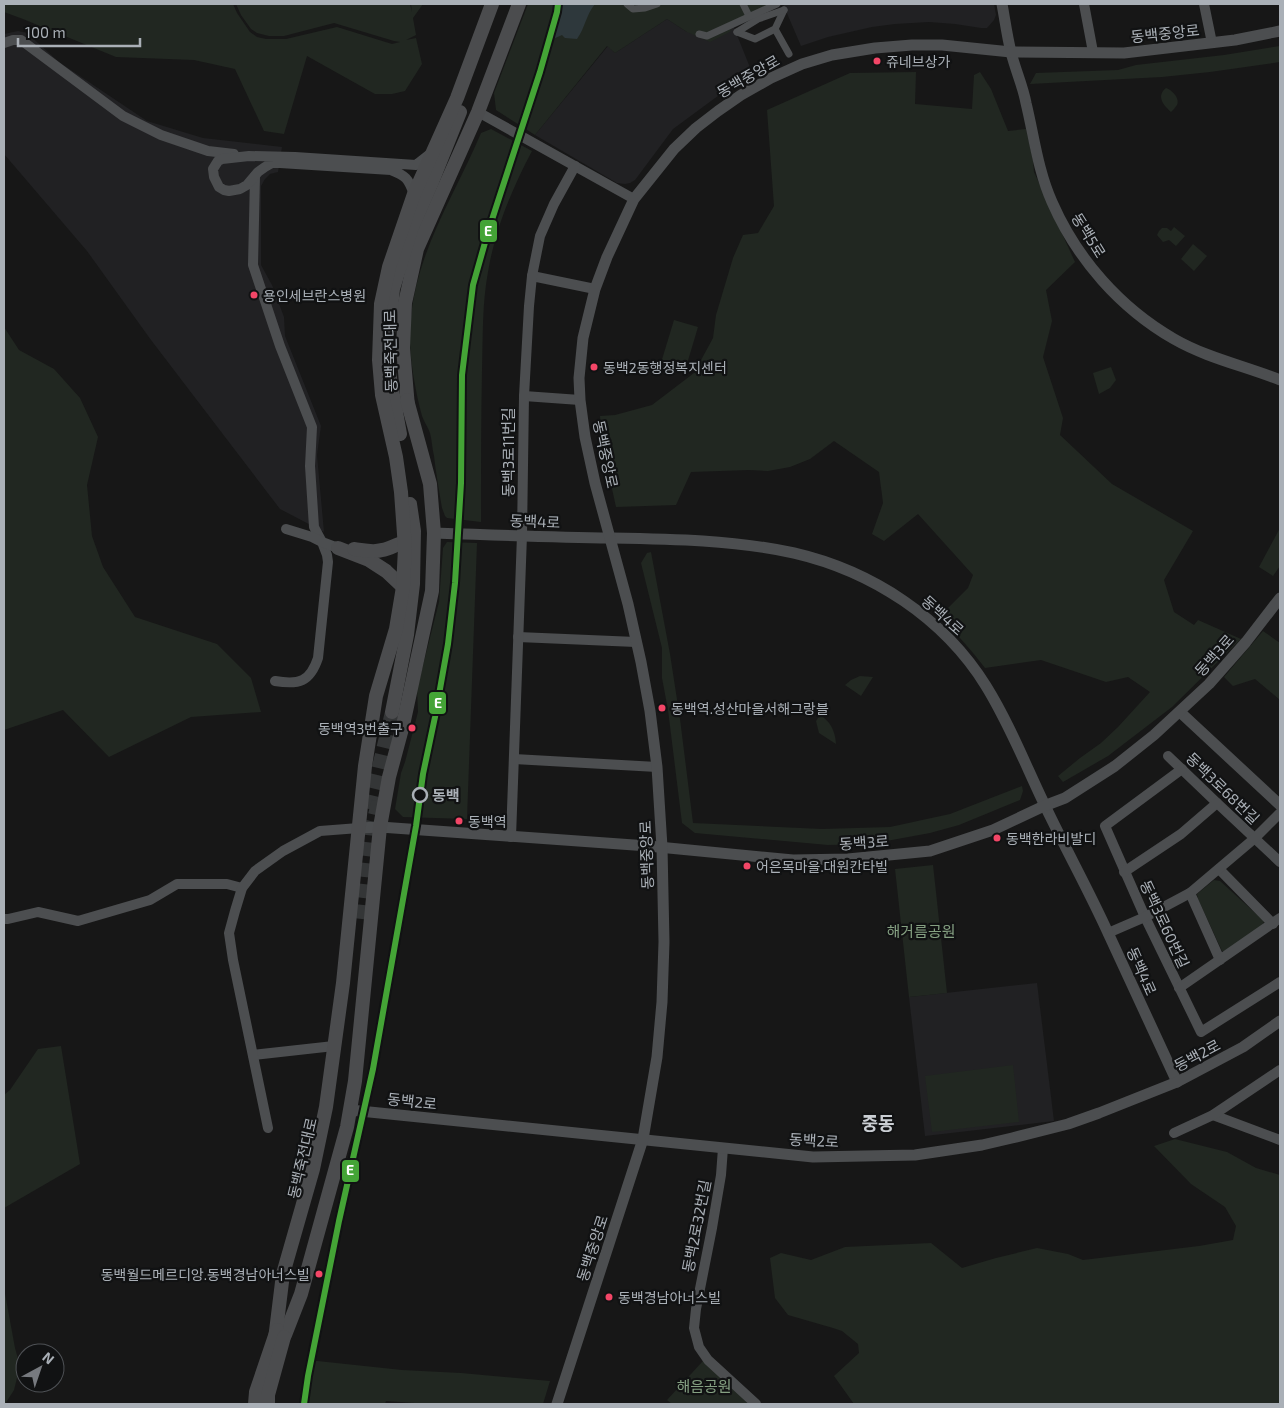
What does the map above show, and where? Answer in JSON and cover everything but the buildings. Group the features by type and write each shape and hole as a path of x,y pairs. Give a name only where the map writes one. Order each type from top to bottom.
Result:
{"main road":[{"path":"280,1337 283,1274 313,1169 326,1107 343,984 365,766 376,696 396,629 403,587 405,542 401,492 396,457 382,395 379,360 380,304 389,267 414,194 457,98 492,4"},
{"name":"동백죽전대로","path":"502,4 432,182 409,235 394,289 386,356 414,531 413,584 396,714 416,639 426,578 425,504 407,400 403,348 405,304 417,249 478,112 520,4"},
{"path":"389,267 409,235"},
{"path":"379,360 391,384"},
{"path":"280,1337 301,1294 336,1171 350,1110 355,1081 380,827 389,777 403,725 432,591 434,533 430,484 407,400"},
{"path":"338,548 375,551 405,542"},
{"path":"338,548 378,565 403,587"},
{"path":"365,766 366,777 370,781 380,782 389,777"},
{"path":"354,878 357,868 363,867 368,870 374,886"},
{"name":"동백죽전대로","path":"268,1404 280,1337 334,1144 347,1083 359,917"},
{"name":"동백죽전대로","path":"255,1404 256,1392 280,1337"}],"street":[{"path":"630,6 646,8 657,4"},
{"path":"743,4 749,16"},
{"path":"699,34 707,36 777,4"},
{"name":"동백5로","path":"1002,4 1011,52 1026,101 1034,143 1052,202 1076,247 1106,285 1140,316 1174,339 1213,357 1280,380"},
{"path":"1084,4 1093,52"},
{"path":"1204,4 1212,43"},
{"path":"784,10 775,29 766,36 755,39 736,32 758,19 784,10"},
{"path":"775,29 789,54"},
{"name":"동백중앙로","path":"557,1404 643,1139 657,1057 663,995 662,847 657,767 650,711 636,642 590,460 580,400 579,378 581,351 595,289 614,241 634,199 674,149 702,123 756,86 814,60 852,51 905,45 942,45 1011,52 1124,53 1235,40 1280,31"},
{"path":"4,43 21,40 123,116 161,135 208,151 249,156 416,165 431,153"},
{"path":"478,112 634,199"},
{"path":"208,151 218,162"},
{"path":"249,156 222,159 214,165 213,173 219,187 229,191 240,190 265,167 280,163 391,170 406,177 414,194"},
{"name":"동백3로11번길","path":"511,837 522,536 524,396 532,276 539,242 546,221 575,166"},
{"path":"255,176 253,265 280,346 312,427 310,466 314,527 322,542 328,562 318,658 314,668 308,678 300,681 289,683 275,681"},
{"path":"240,190 251,200 254,206"},
{"path":"532,276 595,289"},
{"path":"524,396 580,400"},
{"path":"286,529 338,548"},
{"name":"동백4로","path":"434,533 676,539 787,552 836,565 886,589 917,610 962,652 987,686 1003,716 1044,806 1108,933 1177,1082"},
{"name":"동백3로","path":"358,828 380,827 662,847 793,860 882,857 930,851 993,830 1065,798 1115,766 1154,735 1209,684 1235,655 1280,598"},
{"path":"518,637 636,642"},
{"path":"1180,712 1280,805"},
{"name":"동백3로68번길","path":"1168,756 1280,862"},
{"path":"514,759 657,767"},
{"name":"동백3로60번길","path":"1182,770 1104,826 1124,872 1201,1032 1280,984"},
{"name":"동백3로60번길","path":"1124,872 1181,834 1217,803"},
{"path":"1108,933 1145,917 1190,893 1280,813"},
{"path":"268,1128 229,934 242,888 255,871 283,851 320,831 358,828"},
{"path":"1219,869 1277,921"},
{"path":"4,919 8,920 38,912 78,922 150,900 177,884 227,884 242,888"},
{"path":"1190,893 1220,960"},
{"name":"동백3로60번길","path":"1179,988 1277,921"},
{"name":"동백2로","path":"350,1110 813,1157 910,1156 997,1142 1068,1124 1126,1103 1177,1082 1243,1047 1280,1021"},
{"path":"253,1055 334,1046"},
{"path":"1174,1133 1213,1114 1280,1070"},
{"path":"1213,1114 1279,1139"},
{"name":"동백2로32번길","path":"723,1148 721,1175 694,1328 699,1347 708,1360 756,1404"}],"shaded area":[{"path":"558,4 595,4 577,39 565,38 562,35 553,39 555,12"},
{"path":"783,4 994,4 996,15 987,28 929,22 895,24 828,37 801,46"},
{"path":"667,19 687,32 733,25 753,75 730,87 673,129 635,180 630,183 617,183 535,135 608,46 615,53"},
{"name":"용인세브란스병원","path":"18,31 27,33 59,62 147,121 203,138 282,147 278,172 270,174 261,186 261,265 272,285 284,317 285,336 321,426 317,455 324,532 280,509 151,340 87,251 4,154 4,34"},
{"path":"1037,983 1054,1121 925,1136 909,997"}],"green space":[{"path":"4,4 233,4 250,32 257,37 286,39 337,27 392,44 400,42 334,23 284,36 269,36 257,33 251,29 236,4 410,4 412,12 411,4 423,4 413,18 416,35 406,40 416,38 422,64 405,91 392,94 375,94 307,56 284,134 264,131 235,69 194,60 116,57 4,12"},
{"path":"528,4 781,4 733,25 730,32 710,42 687,32 667,19 615,53 607,46 535,135 496,110 494,93"},
{"path":"1280,46 1280,62 1162,77 1030,84 1036,73 1118,70 1136,65 1224,55"},
{"path":"916,72 915,104 972,109 974,75 980,72 991,89 1008,131 1026,129 1034,172 1075,262 1046,290 1052,321 1043,357 1063,418 1060,435 1112,484 1193,531 1164,580 1174,612 1194,625 1198,620 1241,639 1172,707 1108,756 1063,782 1058,776 1101,743 1150,692 1128,677 1106,682 1041,660 985,668 963,641 939,617 968,588 973,575 918,514 884,541 872,534 883,503 879,472 834,441 810,459 790,467 768,471 691,472 676,505 616,507 603,448 600,416 615,415 652,405 694,373 713,338 716,315 733,258 743,235 758,233 774,206 767,110 850,73"},
{"path":"1166,88 1173,92 1178,102 1171,112 1163,103 1161,97"},
{"path":"491,129 532,151 511,195 500,225 491,256 486,284 481,427 481,522 447,518 445,516 442,508 431,436 422,416 416,389 410,344 411,315 416,287 424,260 481,133"},
{"path":"1174,227 1185,236 1176,246 1169,240 1163,242 1157,235 1162,228 1167,228 1171,231"},
{"path":"1193,244 1207,256 1194,271 1181,259"},
{"path":"674,320 698,327 684,374 660,366"},
{"path":"4,327 19,350 54,369 80,398 98,437 87,485 92,536 103,567 135,617 217,644 251,678 261,712 191,717 109,757 63,710 4,730"},
{"path":"1111,367 1116,380 1110,388 1099,394 1093,373"},
{"path":"1280,528 1280,566 1273,576 1259,567"},
{"path":"447,542 477,543 467,819 403,817 395,809 401,773 418,712 417,689 439,602 443,548"},
{"path":"651,552 670,654 693,823 822,829 890,827 950,814 1022,786 1023,791 1020,800 959,825 930,833 870,844 828,845 695,833 682,823 668,710 662,678 662,648 641,563 647,553"},
{"path":"1263,631 1280,643 1280,700 1255,679 1233,686 1224,677"},
{"path":"860,676 873,677 861,696 845,685"},
{"path":"820,715 832,727 836,744 819,733 816,721"},
{"name":"해거름공원","path":"933,865 947,993 909,997 895,869"},
{"path":"1214,880 1220,881 1264,921 1262,927 1228,951 1222,951 1197,894"},
{"path":"61,1046 80,1164 4,1208 4,1095 10,1090 38,1049"},
{"path":"1013,1065 1019,1122 932,1132 925,1076"},
{"path":"1175,1139 1227,1152 1256,1168 1280,1175 1280,1404 854,1404 834,1376 859,1353 858,1344 842,1331 788,1315 775,1298 770,1258 781,1253 811,1260 845,1247 931,1243 962,1268 1037,1248 1068,1254 1083,1260 1233,1240 1236,1226 1225,1207 1191,1184 1154,1146"},
{"path":"4,1288 15,1348 15,1386 4,1404"},
{"path":"308,1360 402,1370 550,1381 543,1404 428,1404 386,1401 385,1404 300,1404"},
{"name":"해음공원","path":"703,1361 749,1404 672,1404 667,1400"}],"tunnel":[{"path":"369,809 392,712"},
{"path":"362,919 372,827 379,799"}],"transit line":[{"name":"E","path":"304,1404 339,1221 373,1069 416,826 423,774 448,644 455,583 461,483 462,375 473,285 488,232 540,72 558,4"}],"place":[{"name":"쥬네브상가","path":"877,61"},
{"name":"용인세브란스병원","path":"254,295"},
{"name":"동백2동행정복지센터","path":"594,367"},
{"name":"동백역.성산마을서해그랑블","path":"662,708"},
{"name":"동백역3번출구","path":"412,728"},
{"name":"동백","path":"420,795"},
{"name":"동백역","path":"459,821"},
{"name":"동백한라비발디","path":"997,838"},
{"name":"어은목마을.대원칸타빌","path":"747,866"},
{"name":"동백월드메르디앙.동백경남아너스빌","path":"319,1274"},
{"name":"동백경남아너스빌","path":"609,1297"}],"district":[{"name":"중동","path":"878,1123"}]}
